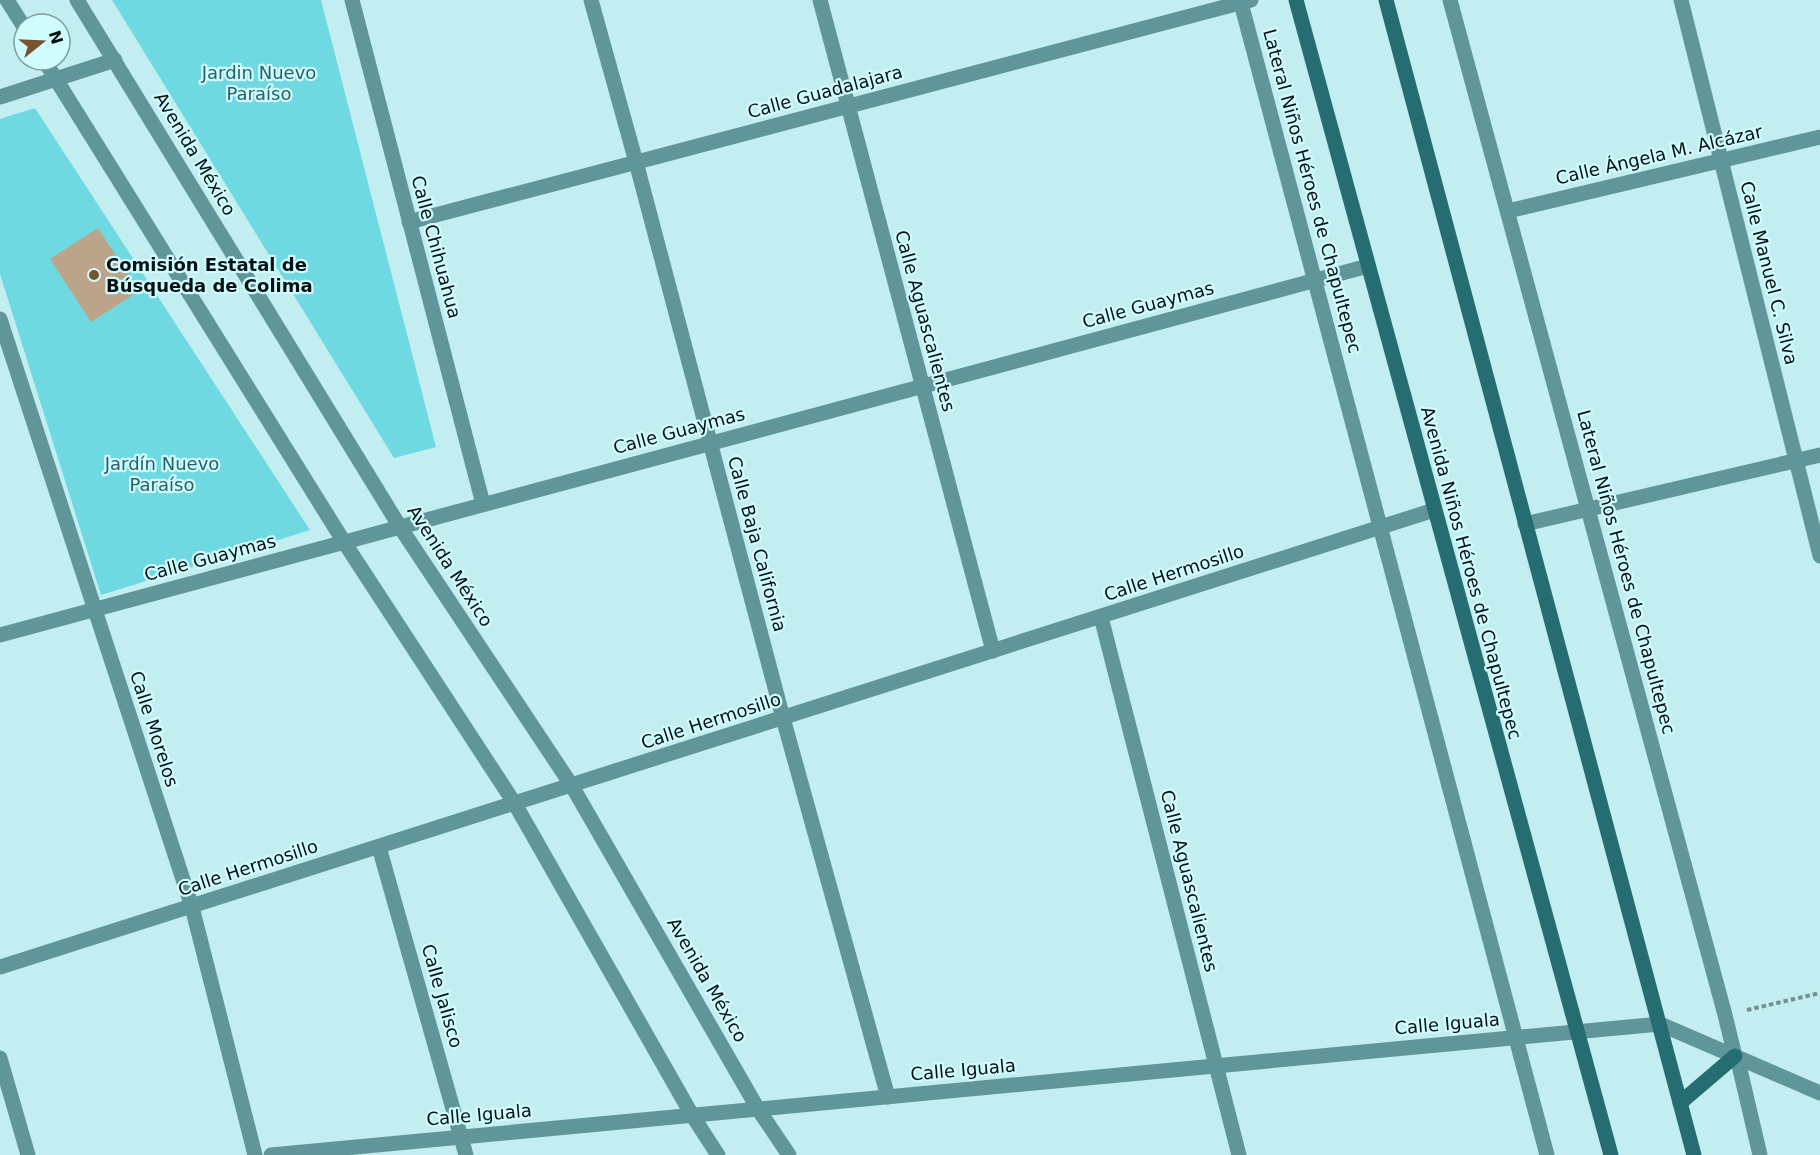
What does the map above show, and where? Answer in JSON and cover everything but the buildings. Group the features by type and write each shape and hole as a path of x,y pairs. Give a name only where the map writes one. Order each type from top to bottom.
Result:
{"main road":[{"name":"Avenida Niños Héroes de Chapultepec","path":"1296,0 1611,1155"},
{"path":"1386,0 1694,1155"},
{"path":"1680,1103 1735,1056"}],"street":[{"name":"Avenida México","path":"77,0 400,527 572,786 758,1109 789,1155"},
{"name":"Calle Chihuahua","path":"352,0 483,504"},
{"name":"Calle Baja California","path":"591,0 783,718 888,1096"},
{"name":"Calle Aguascalientes","path":"820,0 993,651"},
{"name":"Lateral Niños Héroes de Chapultepec","path":"1450,0 1738,1061 1761,1155"},
{"name":"Calle Manuel C. Silva","path":"1681,0 1820,556"},
{"name":"Calle Guadalajara","path":"409,222 1244,1"},
{"name":"Lateral Niños Héroes de Chapultepec","path":"1244,1 1315,280 1547,1155"},
{"path":"0,97 115,60"},
{"path":"52,72 344,542 514,804 692,1115 718,1155"},
{"name":"Calle Ángela M. Alcázar","path":"1508,211 1820,137"},
{"name":"Calle Guaymas","path":"0,635 1368,266"},
{"name":"Calle Morelos","path":"0,319 192,907 255,1155"},
{"path":"1526,524 1820,455"},
{"name":"Calle Hermosillo","path":"0,967 1434,510"},
{"name":"Calle Aguascalientes","path":"1101,617 1239,1155"},
{"name":"Calle Jalisco","path":"380,847 466,1155"},
{"path":"1660,1024 1820,1093"},
{"name":"Calle Iguala","path":"270,1155 1660,1024"},
{"path":"0,1058 28,1155"}],"path":[{"path":"1725,1015 1820,993"}],"green space":[{"name":"Jardin Nuevo Paraíso","path":"112,0 321,0 436,447 394,458"},
{"name":"Jardín Nuevo Paraíso","path":"35,108 310,530 101,595 0,274 0,119"}],"place":[{"name":"Comisión Estatal de Búsqueda de Colima","path":"94,275"}]}
